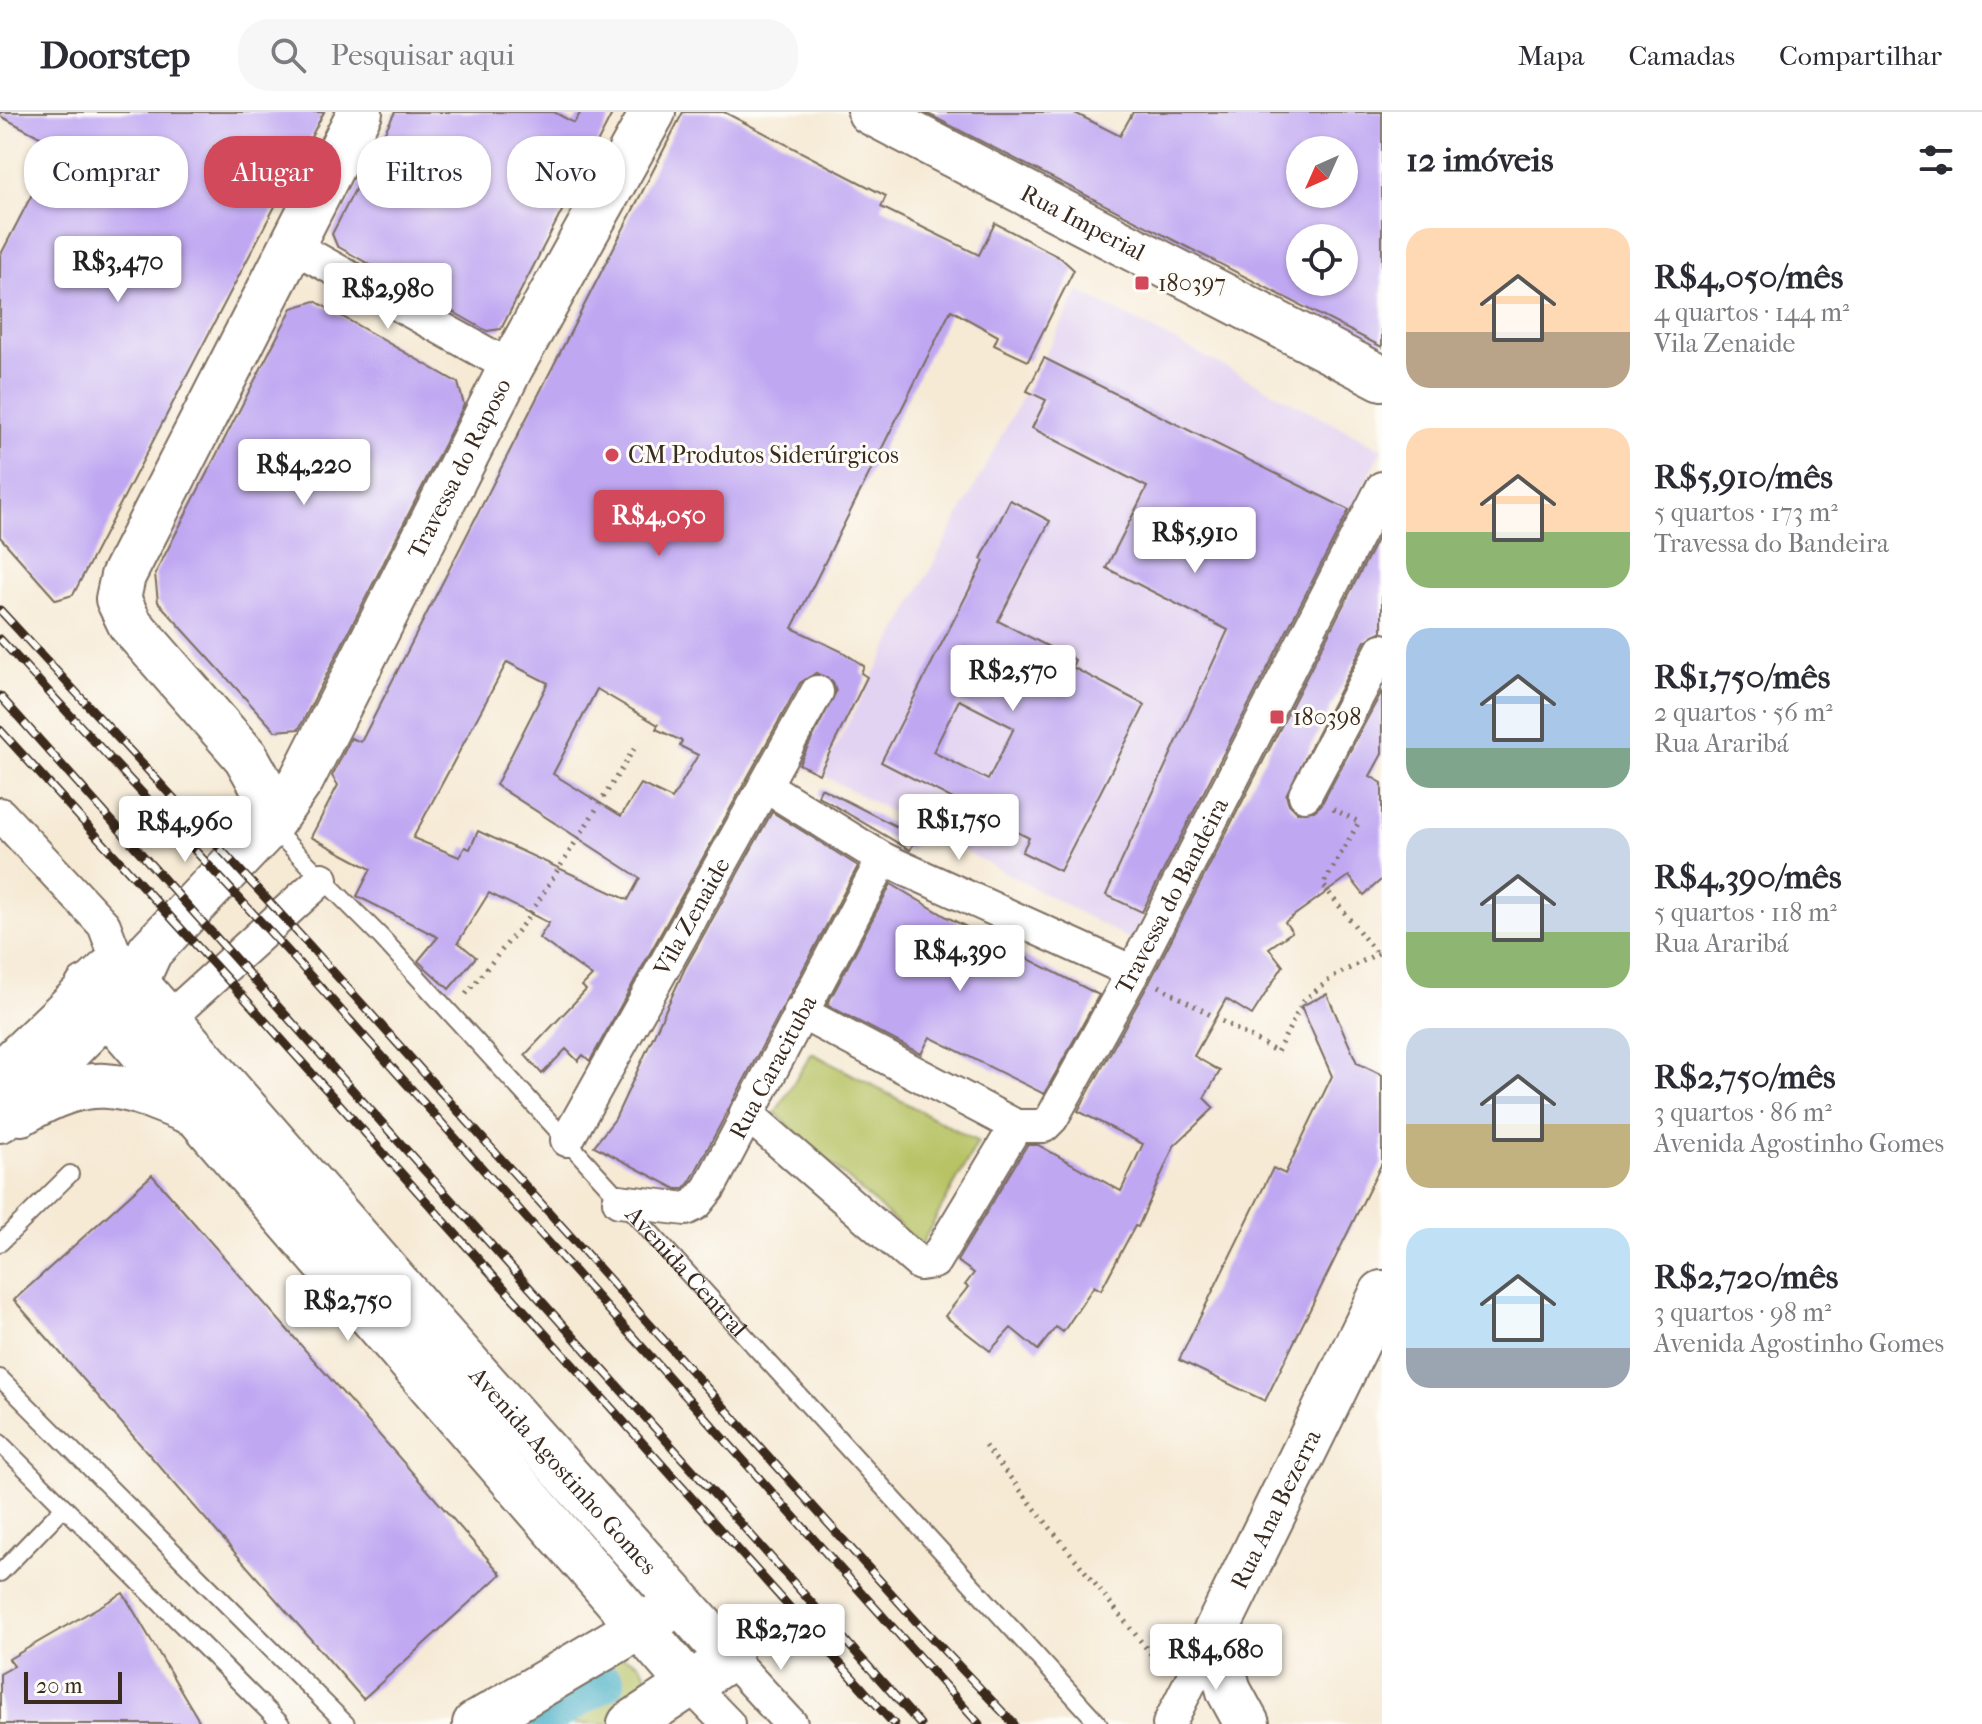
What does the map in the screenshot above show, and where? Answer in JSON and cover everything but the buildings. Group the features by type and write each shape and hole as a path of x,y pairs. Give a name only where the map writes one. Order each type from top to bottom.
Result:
{"main road":[{"path":"270,825 258,774 130,624 118,599 123,576 360,112"},
{"name":"Travessa do Raposo","path":"120,979 270,825 302,779 337,716 511,367 653,112"},
{"name":"Rua Imperial","path":"870,112 1382,378"},
{"path":"0,1074 120,979"},
{"path":"0,1120 120,979"},
{"name":"Avenida Agostinho Gomes","path":"120,979 168,1019 730,1658"},
{"name":"Avenida Agostinho Gomes","path":"120,979 195,1115 692,1687"},
{"path":"0,1128 47,1098 94,1085 116,1086 146,1094 195,1115"},
{"name":"Rua Ana Bezerra","path":"1214,1635 1382,1293"},
{"path":"475,1724 680,1602"},
{"path":"1214,1635 1229,1691 1244,1720"},
{"path":"630,1724 692,1687 730,1658"}],"street":[{"path":"291,245 511,367"},
{"name":"Travessa do Bandeira","path":"1016,1126 1036,1128 1052,1118 1133,972 1382,488"},
{"path":"1305,795 1382,650"},
{"name":"Vila Zenaide","path":"567,1140 767,787 817,692"},
{"path":"767,787 883,859 1133,972"},
{"path":"0,814 104,925 120,979"},
{"name":"Rua Caracituba","path":"619,1201 686,1209 696,1204 709,1188 883,859"},
{"path":"168,1019 322,879"},
{"path":"746,1113 920,1264 927,1265 934,1262 1016,1126 800,1012"},
{"name":"Rua Ana Bezerra","path":"1169,1724 1214,1635"},
{"name":"Avenida Agostinho Gomes","path":"730,1658 791,1724"},
{"name":"Avenida Agostinho Gomes","path":"692,1687 728,1724"}],"lane":[{"name":"Avenida Central","path":"270,825 381,937 1099,1724"},
{"path":"0,1243 70,1174"},
{"path":"0,1378 346,1724"},
{"path":"0,1443 281,1724"},
{"path":"0,1573 64,1507"}],"path":[{"path":"450,1013 527,919 634,749"},
{"path":"1133,972 1277,1052 1304,1000 1333,977 1379,952 1323,885 1359,822 1305,795"},
{"path":"985,1446 1183,1695"}],"shaded area":[{"path":"1079,291 1382,449 1131,940 821,774"}],"green space":[{"path":"812,1053 978,1142 921,1245 775,1113"},
{"path":"607,1655 628,1658 640,1665 647,1678 651,1699 610,1724 491,1724"}],"waterway":[{"path":"540,1724 608,1683"}],"railway":[{"path":"0,610 309,945 916,1621 1014,1724"},
{"path":"0,639 296,960 979,1724"},
{"path":"0,696 920,1724"},
{"path":"0,730 248,1002 894,1724"}],"place":[{"name":"180397","path":"1142,283"},
{"name":"CM Produtos Siderúrgicos","path":"612,455"},
{"name":"180398","path":"1277,717"}]}
